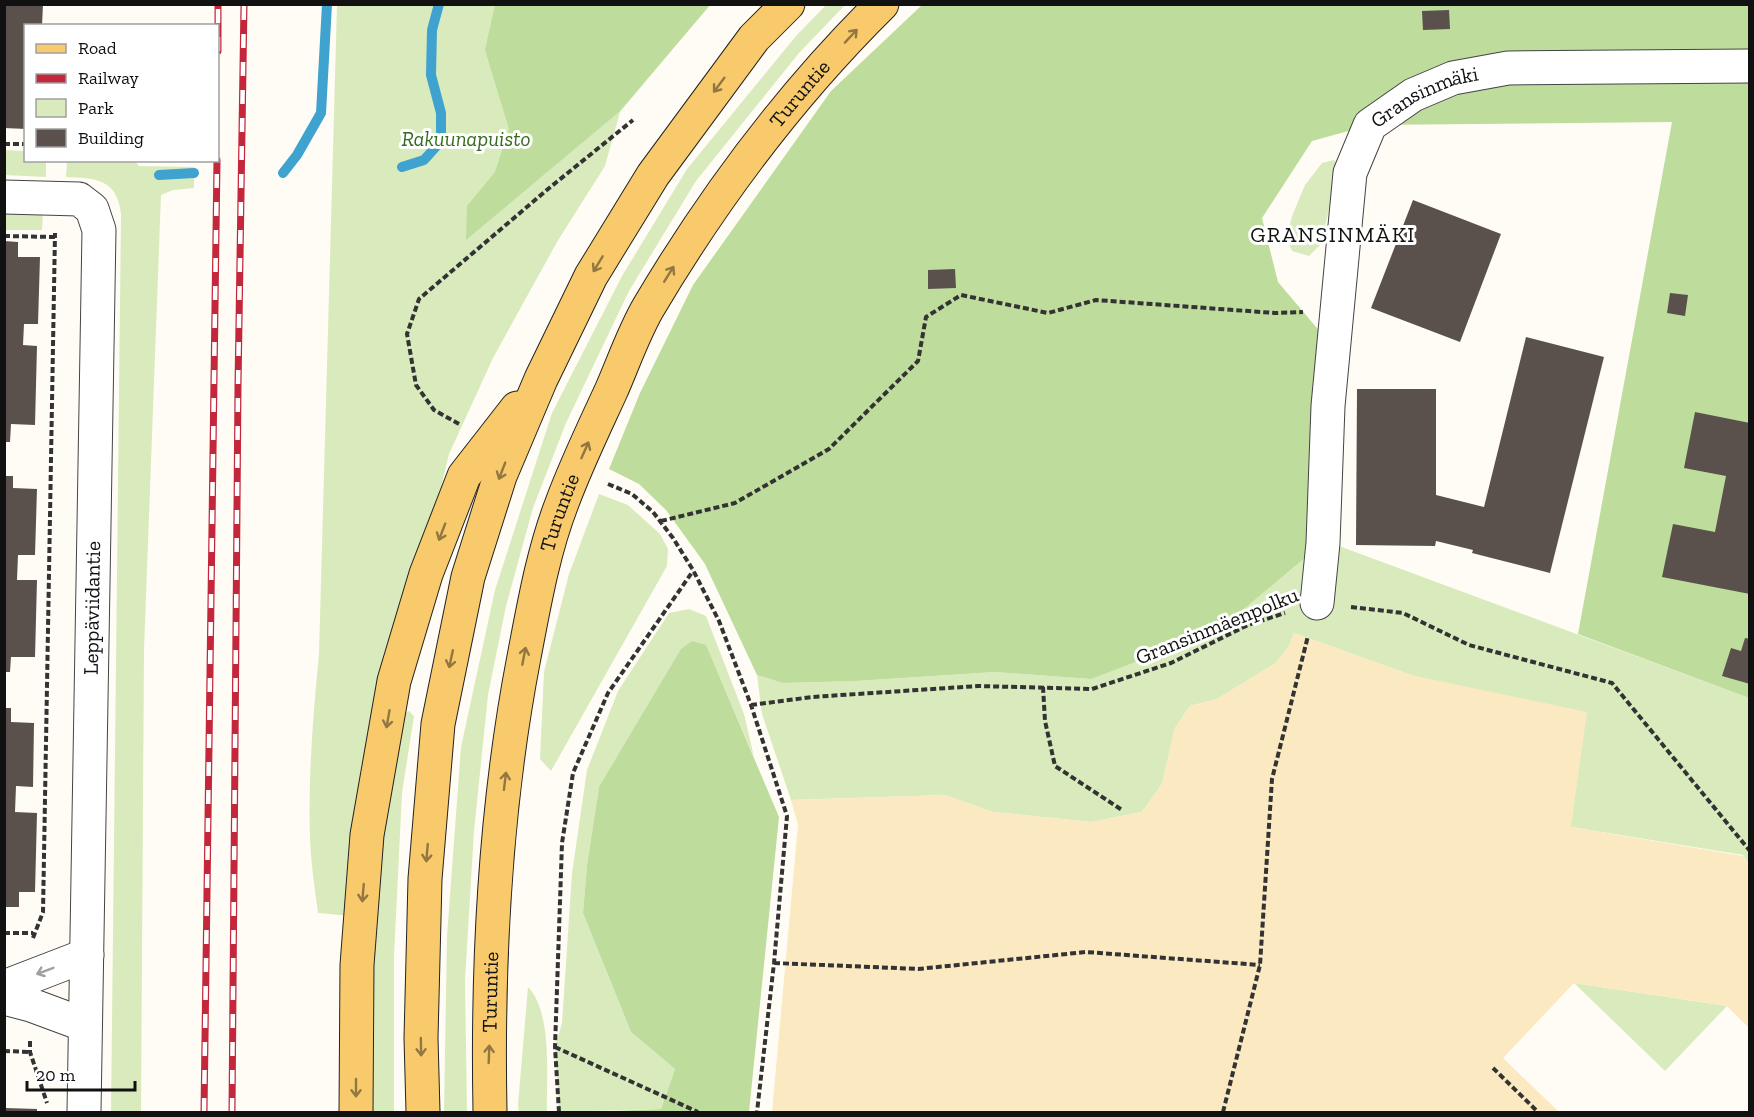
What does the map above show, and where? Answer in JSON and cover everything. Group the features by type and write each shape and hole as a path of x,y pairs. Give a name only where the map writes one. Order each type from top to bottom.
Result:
{"main road":[{"path":"423,1113 421,1038 425,879 438,724 468,577 500,476 541,379 591,276 653,175 754,38 788,4"},
{"name":"Turuntie","path":"490,1113 492,940 498,839 513,714 536,592 561,504 646,311 714,203 799,92 882,4"},
{"path":"356,1113 357,965 368,835 394,681 426,574 464,476 541,379"}],"street":[{"name":"Gransinmäki","path":"1317,603 1323,543 1328,405 1350,173 1370,124 1413,95 1453,78 1508,68 1749,66"},
{"path":"4,197 68,198"},
{"name":"Leppäviidantie","path":"68,198 92,209 99,230 84,1113"},
{"path":"4,987 87,955"},
{"path":"4,998 31,1005 85,1025"}],"path":[{"path":"460,425 434,410 416,386 407,334 419,299 633,120"},
{"path":"4,144 24,144"},
{"path":"4,933 33,933 43,912 55,237 68,198"},
{"path":"4,237 55,237"},
{"path":"661,521 735,503 829,449 918,361 926,317 961,295 1047,313 1096,300 1275,313 1337,311"},
{"path":"606,483 632,494 653,512 693,570 719,621 751,705 788,816 757,1113"},
{"path":"559,1113 555,1047 562,843 573,773 608,693 693,570"},
{"path":"1223,1113 1260,965 1272,779 1317,603"},
{"name":"Gransinmäenpolku","path":"751,705 812,697 978,686 1092,688 1171,663 1248,625 1317,603 1403,613 1469,645 1612,683 1749,851"},
{"path":"1043,687 1045,721 1055,766 1122,810"},
{"path":"774,963 918,969 1086,952 1260,965"},
{"path":"555,1047 698,1113"},
{"path":"4,1051 30,1052 47,1101 47,1113"},
{"path":"1493,1068 1538,1113"}],"green space":[{"path":"827,4 845,5 799,53 696,181 629,291 566,423 533,508 506,606 488,695 474,831 465,980 467,1112 444,1112 447,936 461,747 495,590 552,413 622,276 687,169 796,36"},
{"name":"Rakuunapuisto","path":"337,5 710,5 620,112 605,166 557,242 493,358 449,454 441,487 400,606 379,681 360,774 360,816 352,916 318,913 310,839 312,746 319,654"},
{"path":"495,5 710,5 619,112 466,240 467,206 495,172 509,129 485,50"},
{"path":"922,5 1749,5 1749,698 1578,634 1672,122 1370,125 1312,141 1262,218 1278,282 1322,334 1312,552 1238,614 1169,649 1091,679 995,672 783,683 757,675 705,564 666,510 639,484 609,469 640,393 693,285 831,91"},
{"path":"5,150 24,151 24,162 46,162 46,177 5,175"},
{"path":"1334,160 1339,166 1321,244 1309,256 1292,251 1287,237 1292,216 1305,185 1322,163"},
{"path":"67,162 136,162 139,166 194,167 194,188 173,190 161,195 144,650 141,1112 111,1112 121,214 119,202 110,187 96,180 66,177"},
{"path":"5,211 43,212 42,230 5,230"},
{"path":"599,494 628,505 660,534 668,549 667,566 551,771 540,759 544,672 569,574"},
{"path":"1323,543 1339,546 1749,698 1749,865 1743,855 1571,827 1411,675 1294,633 1289,646 1276,663 1217,699 1190,706 1175,728 1162,784 1142,812 1091,822 993,812 945,795 791,800 762,714 757,675 784,683 995,672 1091,679 1238,614"},
{"path":"689,609 706,616 744,714 754,757 706,646 599,787 587,865 583,913 631,1032 675,1069 661,1109 559,1112 555,1047 562,1023 572,873 587,770 618,691 669,613"},
{"path":"692,641 706,645 779,817 749,1112 589,1112 661,1109 675,1069 631,1032 583,913 587,865 599,787 681,649"},
{"path":"409,711 414,716 402,793 394,956 394,1112 367,1112 367,1038 383,801 401,714"},
{"path":"1574,983 1727,1006 1665,1071"},
{"path":"528,987 536,998 545,1029 547,1112 519,1112"}],"sand":[{"path":"1294,633 1411,675 1587,712 1571,827 1743,856 1749,865 1749,1028 1727,1006 1574,983 1503,1058 1559,1112 772,1112 798,825 791,800 945,795 993,812 1091,822 1142,812 1162,784 1175,728 1190,706 1217,699 1276,663 1289,646"}],"building":[{"path":"4,4 43,4 42,24 24,24 24,129 4,128"},
{"path":"1449,10 1450,29 1423,30 1422,11"},
{"path":"1413,200 1501,234 1460,342 1371,308"},
{"path":"4,241 18,242 18,257 40,257 38,324 24,324 23,345 37,346 35,425 11,424 10,442 4,442"},
{"path":"955,269 956,288 928,289 928,270"},
{"path":"1670,293 1688,295 1685,316 1667,313"},
{"path":"1526,337 1604,357 1550,573 1472,553 1473,550 1436,541 1435,546 1356,545 1357,389 1436,389 1436,495 1484,507"},
{"path":"1695,412 1750,423 1750,594 1662,577 1673,524 1715,532 1726,476 1684,468"},
{"path":"4,476 13,476 13,488 37,489 35,555 18,555 17,580 37,580 35,657 11,657 10,672 4,672"},
{"path":"1745,638 1750,639 1750,684 1722,676 1731,648 1741,651"},
{"path":"4,708 11,708 11,722 34,723 33,787 16,786 15,812 37,813 35,892 19,892 19,907 4,907"},
{"path":"5,1108 37,1109 37,1112 5,1112"}],"waterway":[{"path":"283,173 297,155 321,113 327,4"},
{"path":"402,167 424,160 441,141 441,113 431,75 432,30 439,4"},
{"path":"159,175 194,173"}],"railway":[{"path":"218,4 218,24"},
{"path":"232,1112 238,386 244,4"},
{"path":"204,1112 217,162"}],"district":[{"name":"GRANSINMÄKI","path":"1333,234"}]}
